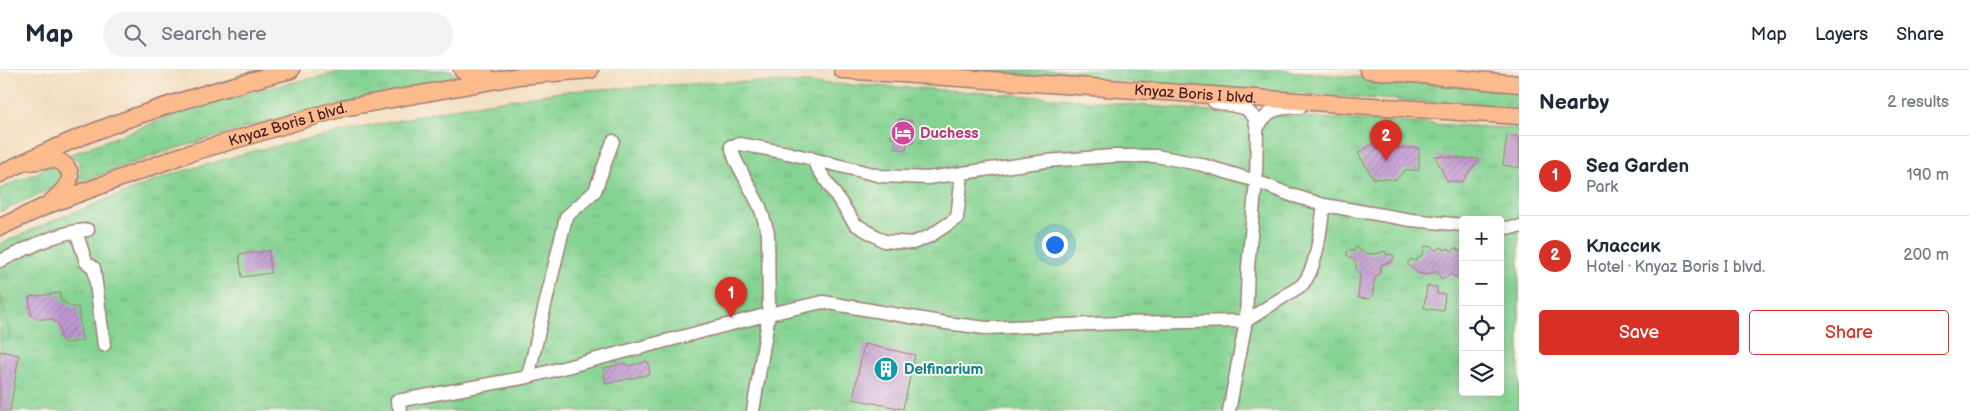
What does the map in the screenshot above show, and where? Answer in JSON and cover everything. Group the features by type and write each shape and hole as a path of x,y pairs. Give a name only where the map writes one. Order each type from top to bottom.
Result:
{"main road":[{"path":"0,174 62,144 150,110 291,70"},
{"path":"462,70 480,77 518,76"},
{"name":"Knyaz Boris I blvd.","path":"0,227 48,205 183,155 335,110 518,76 590,70"},
{"name":"Knyaz Boris I blvd.","path":"842,70 883,71 1519,116"},
{"path":"1368,70 1519,84"},
{"path":"21,163 55,160 63,163 68,168 70,176 66,187 48,205"}],"lane":[{"path":"1161,92 1245,108 1254,117 1257,129 1256,181 1248,267 1246,321 1230,411"},
{"path":"1257,129 1265,115 1273,110 1338,103"},
{"path":"528,377 566,218 595,190 613,141"},
{"path":"754,411 769,314 768,233 760,207 734,159 731,146 740,144 811,158 881,176 928,178 1046,161 1113,156 1156,156 1199,164 1256,181 1288,194 1324,205 1411,220 1459,225"},
{"path":"811,158 855,224 884,241 913,242 930,236 956,218 962,174"},
{"path":"401,411 397,401 528,377 769,314 824,302 946,324 986,328 1246,321 1306,281 1313,263 1324,205"},
{"path":"1504,228 1519,226"},
{"path":"0,261 82,230 86,262 94,268 104,346"}],"green space":[{"path":"350,70 451,70 455,77 462,81 297,113 177,148 77,184 81,172 79,161 69,155 188,111 273,87"},
{"path":"945,70 1279,70 1519,92 1519,108"},
{"path":"726,82 841,84 1070,99 1268,115 1519,129 1519,411 0,411 0,244 57,219 173,174 258,150 461,107 568,91"},
{"path":"49,167 56,168 61,174 58,183 54,187 0,212 0,189"},
{"path":"0,290 10,338 0,341"}],"building":[{"name":"Duchess","path":"899,119 912,121 911,128 915,129 913,143 908,142 906,150 894,148 896,139 891,138 894,124 897,125"},
{"path":"1507,135 1519,137 1519,168 1503,165"},
{"path":"1374,143 1381,152 1390,152 1395,148 1419,148 1419,170 1405,170 1396,180 1373,178 1358,153"},
{"path":"1435,156 1479,159 1462,182 1447,181"},
{"path":"1425,246 1436,250 1442,247 1444,250 1449,248 1451,251 1457,248 1459,251 1459,277 1454,277 1452,274 1441,279 1437,271 1426,275 1418,273 1407,264 1411,259 1415,261 1423,254"},
{"path":"1356,247 1363,253 1376,254 1385,251 1387,255 1391,254 1394,256 1392,262 1382,264 1380,273 1375,277 1372,297 1370,299 1358,298 1360,276 1356,268 1356,262 1347,255 1350,249 1354,252"},
{"path":"269,251 271,273 242,277 239,254"},
{"path":"1427,286 1437,287 1437,294 1445,294 1443,311 1424,308"},
{"path":"60,293 60,299 71,307 78,307 82,341 66,343 61,340 59,325 52,319 39,319 31,316 29,297"},
{"name":"Delfinarium","path":"864,344 915,355 903,409 853,399"},
{"path":"0,351 19,355 10,411 0,411"},
{"path":"648,361 650,374 606,384 603,368 626,363 628,366"}],"place":[{"name":"Duchess","path":"903,133"},
{"name":"Классик","path":"1386,161"},
{"name":"Sea Garden","path":"731,318"},
{"name":"Delfinarium","path":"886,369"}]}
